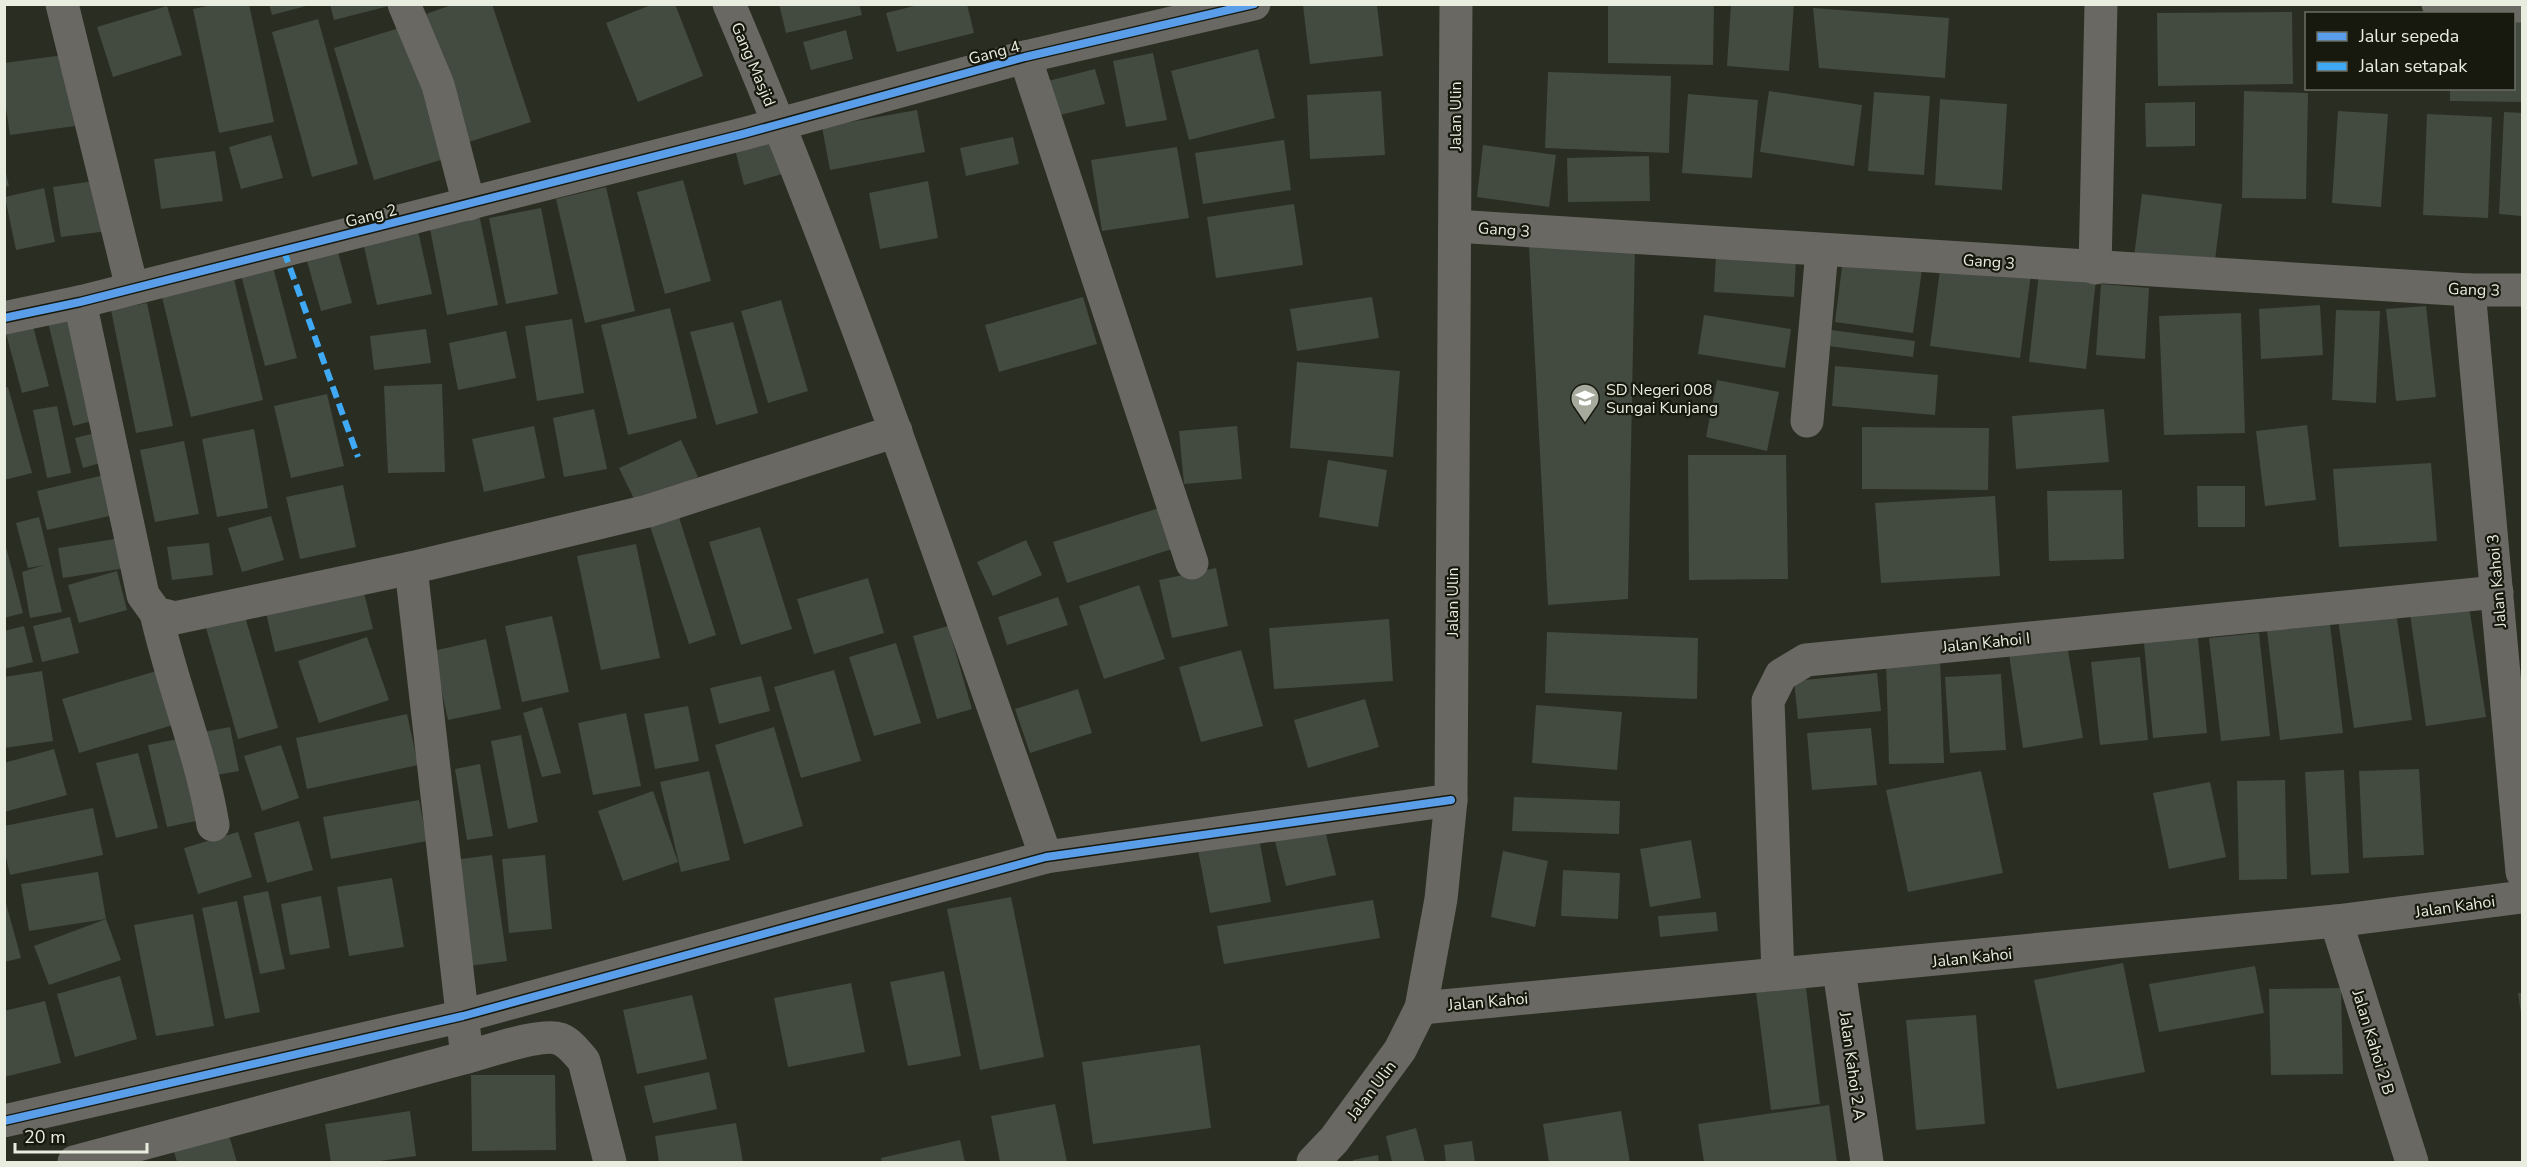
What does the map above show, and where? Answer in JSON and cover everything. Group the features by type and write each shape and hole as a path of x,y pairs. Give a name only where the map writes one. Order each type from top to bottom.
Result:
{"street":[{"path":"62,4 132,288"},
{"path":"404,4 438,84 469,204"},
{"name":"Gang Masjid","path":"729,4 780,123 896,431 1046,857"},
{"name":"Gang 4","path":"743,134 1025,57 1254,4"},
{"name":"Jalan Ulin","path":"1312,1162 1334,1140 1400,1050 1421,1008 1441,899 1451,800 1456,4"},
{"path":"2095,268 2101,4"},
{"path":"2438,4 2523,6"},
{"path":"1025,57 1192,563"},
{"name":"Gang 2","path":"4,318 80,303 743,134"},
{"name":"Gang 3","path":"1455,226 2095,268 2469,290 2523,290"},
{"path":"1808,421 1822,250"},
{"name":"Jalan Kahoi 3","path":"2469,290 2523,872"},
{"path":"80,303 143,595 156,613 164,651 207,791 213,825"},
{"path":"156,613 175,618 411,568 648,511 896,431"},
{"path":"411,568 466,1057"},
{"name":"Jalan Kahoi I","path":"1778,974 1768,701 1781,675 1806,660 2497,592"},
{"path":"4,1121 463,1016 1046,857 1451,800"},
{"name":"Jalan Kahoi","path":"1421,1008 2336,921 2523,897"},
{"name":"Jalan Kahoi 2 B","path":"2336,921 2412,1162"},
{"name":"Jalan Kahoi 2 A","path":"1839,969 1867,1162"},
{"path":"74,1162 534,1039 558,1038 574,1049 584,1061 610,1162"}],"building":[{"path":"217,4 249,4 274,122 219,133 193,9"},
{"path":"269,4 310,4 310,5 272,15"},
{"path":"330,4 393,4 393,5 334,20"},
{"path":"454,4 492,4 531,122 469,142 426,14"},
{"path":"653,4 675,4 703,76 638,102 606,23"},
{"path":"779,4 859,4 862,15 786,33"},
{"path":"922,4 967,4 974,33 897,52 886,13"},
{"path":"1608,4 1714,4 1713,65 1608,63"},
{"path":"1731,4 1794,4 1789,71 1727,66"},
{"path":"1303,5 1377,5 1383,56 1310,64"},
{"path":"167,6 182,55 113,77 97,27"},
{"path":"1813,8 1949,18 1945,78 1819,68"},
{"path":"2292,12 2293,84 2158,86 2157,13"},
{"path":"2515,15 2522,15 2522,102 2450,101 2450,90 2515,90"},
{"path":"318,19 358,164 312,177 272,32"},
{"path":"409,25 451,157 374,180 334,48"},
{"path":"846,30 853,59 811,70 803,42"},
{"path":"1258,49 1275,118 1189,140 1171,71"},
{"path":"1153,53 1167,120 1126,127 1113,61"},
{"path":"64,55 75,126 10,135 4,95 4,63"},
{"path":"1095,69 1105,104 1056,116 1048,81"},
{"path":"1548,72 1671,76 1669,153 1545,148"},
{"path":"1381,91 1385,155 1310,159 1307,95"},
{"path":"1769,91 1862,105 1854,166 1760,152"},
{"path":"2244,91 2308,93 2306,199 2242,198"},
{"path":"1874,92 1930,96 1924,175 1868,171"},
{"path":"1688,94 1758,100 1752,178 1682,173"},
{"path":"1940,99 2007,104 2002,190 1935,185"},
{"path":"2195,102 2195,146 2146,147 2145,103"},
{"path":"917,110 925,152 830,170 822,127"},
{"path":"2338,111 2388,114 2381,207 2332,203"},
{"path":"2504,112 2522,113 2522,216 2499,214"},
{"path":"2427,114 2492,117 2488,218 2423,215"},
{"path":"775,131 786,173 744,185 733,141"},
{"path":"271,135 283,178 241,189 229,147"},
{"path":"1013,137 1019,164 966,176 960,148"},
{"path":"1284,140 1291,190 1203,204 1195,153"},
{"path":"1483,145 1556,155 1549,207 1477,197"},
{"path":"1177,147 1189,218 1102,231 1091,160"},
{"path":"215,151 223,201 161,209 154,159"},
{"path":"1649,156 1650,201 1568,202 1567,158"},
{"path":"4,165 9,186 4,187"},
{"path":"101,180 108,231 61,237 53,187"},
{"path":"683,180 711,281 665,294 637,192"},
{"path":"928,181 938,238 880,249 869,193"},
{"path":"606,187 635,311 585,323 556,199"},
{"path":"44,188 55,242 16,250 5,197"},
{"path":"2142,194 2222,204 2214,268 2134,257"},
{"path":"1294,204 1303,265 1216,278 1207,217"},
{"path":"541,208 558,294 506,304 489,218"},
{"path":"479,214 498,305 447,315 429,224"},
{"path":"416,222 432,294 377,305 361,233"},
{"name":"SD Negeri 008 Sungai Kunjang","path":"1529,246 1635,247 1628,599 1548,605"},
{"path":"338,252 352,303 321,311 307,261"},
{"path":"1716,255 1796,260 1794,297 1714,292"},
{"path":"1843,259 1922,270 1913,333 1835,322"},
{"path":"1941,262 2031,274 2020,358 1930,346"},
{"path":"273,267 297,358 265,366 241,275"},
{"path":"2039,273 2096,280 2086,369 2029,362"},
{"path":"234,279 263,400 191,417 162,297"},
{"path":"2101,284 2149,288 2145,359 2096,355"},
{"path":"1083,297 1097,344 999,372 985,325"},
{"path":"1372,297 1379,338 1297,351 1290,309"},
{"path":"781,300 808,391 768,403 741,311"},
{"path":"147,303 173,426 136,433 111,310"},
{"path":"2320,305 2323,355 2261,359 2259,309"},
{"path":"2426,306 2436,397 2396,401 2386,309"},
{"path":"72,308 99,419 73,426 46,314"},
{"path":"670,308 697,418 628,435 601,325"},
{"path":"2336,310 2380,311 2376,403 2332,400"},
{"path":"2241,313 2245,433 2164,435 2159,316"},
{"path":"30,315 49,386 22,393 4,326"},
{"path":"1704,315 1791,329 1785,368 1698,354"},
{"path":"572,319 584,393 537,401 525,326"},
{"path":"733,322 758,413 716,425 690,332"},
{"path":"426,329 431,363 374,370 370,336"},
{"path":"1823,329 1915,341 1913,357 1820,345"},
{"path":"506,331 516,378 458,390 449,343"},
{"path":"1297,362 1400,371 1393,457 1290,448"},
{"path":"1835,366 1938,375 1935,415 1832,406"},
{"path":"1717,380 1779,392 1767,451 1706,437"},
{"path":"442,384 445,472 388,473 384,386"},
{"path":"8,387 32,473 4,480 4,388"},
{"path":"327,394 344,466 291,478 274,406"},
{"path":"57,406 71,473 47,478 33,410"},
{"path":"594,409 607,469 564,477 553,418"},
{"path":"2104,409 2109,462 2016,469 2012,416"},
{"path":"2307,425 2316,500 2265,506 2256,431"},
{"path":"534,426 545,478 484,492 472,439"},
{"path":"1237,426 1242,479 1184,484 1179,431"},
{"path":"1862,427 1989,428 1988,490 1862,489"},
{"path":"254,429 268,508 217,517 202,439"},
{"path":"99,432 107,461 83,468 75,438"},
{"path":"681,440 698,477 637,505 619,468"},
{"path":"184,441 199,514 155,522 140,450"},
{"path":"1688,455 1786,455 1788,579 1689,580"},
{"path":"1328,460 1387,470 1378,527 1319,517"},
{"path":"2431,463 2437,541 2339,547 2333,469"},
{"path":"104,475 114,515 47,530 37,491"},
{"path":"343,485 356,547 300,559 286,497"},
{"path":"2197,486 2245,486 2245,527 2198,527"},
{"path":"2122,490 2124,559 2049,561 2047,491"},
{"path":"1995,496 2000,576 1881,583 1875,503"},
{"path":"1162,507 1175,548 1067,583 1053,542"},
{"path":"271,516 284,560 242,572 228,528"},
{"path":"39,517 62,612 30,618 22,572 44,565 28,568 16,523"},
{"path":"679,517 716,635 689,644 650,526"},
{"path":"760,527 792,629 741,645 709,542"},
{"path":"121,538 126,568 63,578 58,548"},
{"path":"4,539 23,613 4,618"},
{"path":"1026,540 1042,575 993,596 977,562"},
{"path":"209,543 213,575 172,580 167,547"},
{"path":"636,544 660,658 601,670 577,556"},
{"path":"1216,568 1228,626 1172,638 1159,580"},
{"path":"117,571 127,610 79,623 68,585"},
{"path":"868,578 884,633 814,654 797,599"},
{"path":"362,585 373,629 275,652 265,608"},
{"path":"1139,585 1165,659 1104,679 1079,606"},
{"path":"1058,597 1068,625 1007,645 998,617"},
{"path":"2469,606 2486,717 2426,726 2410,614"},
{"path":"243,610 278,728 238,739 204,621"},
{"path":"2396,612 2412,720 2354,728 2338,620"},
{"path":"552,616 569,692 522,702 505,626"},
{"path":"70,617 79,653 42,662 33,626"},
{"path":"1389,619 1393,681 1274,689 1269,628"},
{"path":"2330,624 2343,733 2280,740 2267,631"},
{"path":"24,626 33,662 4,669 4,631"},
{"path":"948,626 972,709 937,719 913,636"},
{"path":"2197,628 2207,733 2153,738 2143,633"},
{"path":"1547,632 1698,638 1697,699 1545,693"},
{"path":"2259,633 2270,736 2221,741 2209,638"},
{"path":"367,637 389,700 319,723 298,661"},
{"path":"486,639 501,709 448,720 433,651"},
{"path":"896,643 921,723 874,736 849,657"},
{"path":"2067,645 2083,738 2023,748 2009,654"},
{"path":"1241,650 1263,726 1201,742 1179,667"},
{"path":"2140,657 2148,740 2100,745 2091,662"},
{"path":"1940,658 1944,763 1889,764 1886,659"},
{"path":"163,669 180,723 79,753 62,699"},
{"path":"834,670 861,761 801,778 774,687"},
{"path":"42,671 53,741 4,748 4,677"},
{"path":"1877,673 1881,711 1798,719 1794,681"},
{"path":"2001,674 2006,750 1950,753 1945,677"},
{"path":"761,676 770,711 719,724 710,688"},
{"path":"1078,689 1092,733 1030,753 1015,709"},
{"path":"1365,699 1379,747 1308,768 1294,720"},
{"path":"1536,705 1622,712 1617,770 1532,763"},
{"path":"688,706 699,761 655,769 644,714"},
{"path":"542,707 561,773 542,777 523,713"},
{"path":"626,713 641,786 593,795 578,723"},
{"path":"407,714 418,765 307,789 296,738"},
{"path":"230,727 239,771 205,777 198,733"},
{"path":"774,727 803,826 744,844 715,745"},
{"path":"1871,728 1877,785 1812,790 1807,733"},
{"path":"521,735 538,822 508,829 491,741"},
{"path":"188,737 206,819 167,827 148,745"},
{"path":"281,745 299,798 262,811 244,756"},
{"path":"54,749 67,795 4,812 4,763"},
{"path":"138,753 158,828 116,838 96,763"},
{"path":"480,764 493,836 467,840 455,769"},
{"path":"2419,769 2424,855 2363,858 2359,771"},
{"path":"2344,770 2349,873 2311,875 2305,772"},
{"path":"709,771 730,860 681,872 660,782"},
{"path":"1981,771 2003,873 1908,892 1886,790"},
{"path":"2285,780 2287,879 2239,880 2237,781"},
{"path":"2210,782 2226,857 2169,869 2153,793"},
{"path":"653,791 678,862 623,881 598,811"},
{"path":"1514,797 1620,801 1619,834 1512,831"},
{"path":"419,800 427,841 331,859 323,817"},
{"path":"93,808 103,855 10,875 4,849 4,826"},
{"path":"299,821 313,870 267,883 254,833"},
{"path":"1323,822 1336,875 1286,886 1273,833"},
{"path":"238,832 252,877 198,894 184,848"},
{"path":"1258,833 1271,902 1210,913 1197,845"},
{"path":"1691,840 1701,898 1650,907 1640,849"},
{"path":"1503,851 1548,861 1535,927 1491,917"},
{"path":"492,855 507,961 461,967 446,861"},
{"path":"545,855 552,929 509,933 502,859"},
{"path":"1563,870 1620,873 1618,919 1561,916"},
{"path":"98,872 106,919 29,931 21,884"},
{"path":"392,878 404,947 349,956 337,887"},
{"path":"268,891 285,969 260,974 243,896"},
{"path":"4,896 21,958 4,962"},
{"path":"321,896 330,948 290,955 281,904"},
{"path":"1011,897 1044,1057 980,1070 947,909"},
{"path":"1373,900 1380,938 1224,964 1217,926"},
{"path":"237,901 260,1012 225,1019 202,908"},
{"path":"1716,912 1718,931 1660,937 1658,916"},
{"path":"193,914 214,1026 156,1036 134,925"},
{"path":"106,919 121,960 49,985 34,946"},
{"path":"2123,963 2145,1072 2057,1089 2034,980"},
{"path":"2255,966 2264,1013 2159,1032 2149,984"},
{"path":"944,971 961,1056 908,1066 890,982"},
{"path":"120,976 137,1039 75,1057 57,994"},
{"path":"1805,979 1820,1104 1771,1110 1755,984"},
{"path":"851,983 865,1052 788,1067 774,998"},
{"path":"2341,988 2343,1074 2271,1075 2269,989"},
{"path":"2518,993 2522,993 2521,1013"},
{"path":"692,995 707,1059 637,1074 623,1010"},
{"path":"45,1001 61,1063 4,1077 4,1011"},
{"path":"1976,1015 1985,1124 1916,1130 1906,1020"},
{"path":"1200,1045 1211,1128 1093,1144 1082,1062"},
{"path":"709,1072 717,1109 653,1123 644,1086"},
{"path":"471,1075 555,1075 556,1150 472,1151"},
{"path":"1055,1104 1067,1162 1000,1162 991,1116"},
{"path":"1829,1105 1837,1162 1704,1162 1698,1124"},
{"path":"410,1111 416,1156 373,1162 331,1162 325,1124"},
{"path":"1621,1111 1630,1162 1549,1162 1543,1124"},
{"path":"736,1123 743,1162 659,1162 655,1136"},
{"path":"1416,1128 1425,1162 1392,1162 1386,1136"},
{"path":"227,1129 237,1162 177,1162 172,1145"},
{"path":"960,1140 965,1162 882,1162 881,1158"},
{"path":"1472,1141 1475,1162 1446,1162 1444,1145"},
{"path":"1378,1155 1379,1162 1353,1162 1353,1160"}],"marked path":[{"path":"284,251 358,457"}],"cycle path":[{"path":"4,318 80,302 743,134 1025,57 1254,4"},
{"path":"4,1121 463,1016 1046,857 1451,800"}],"place":[{"name":"SD Negeri 008 Sungai Kunjang","path":"1585,424"}]}
